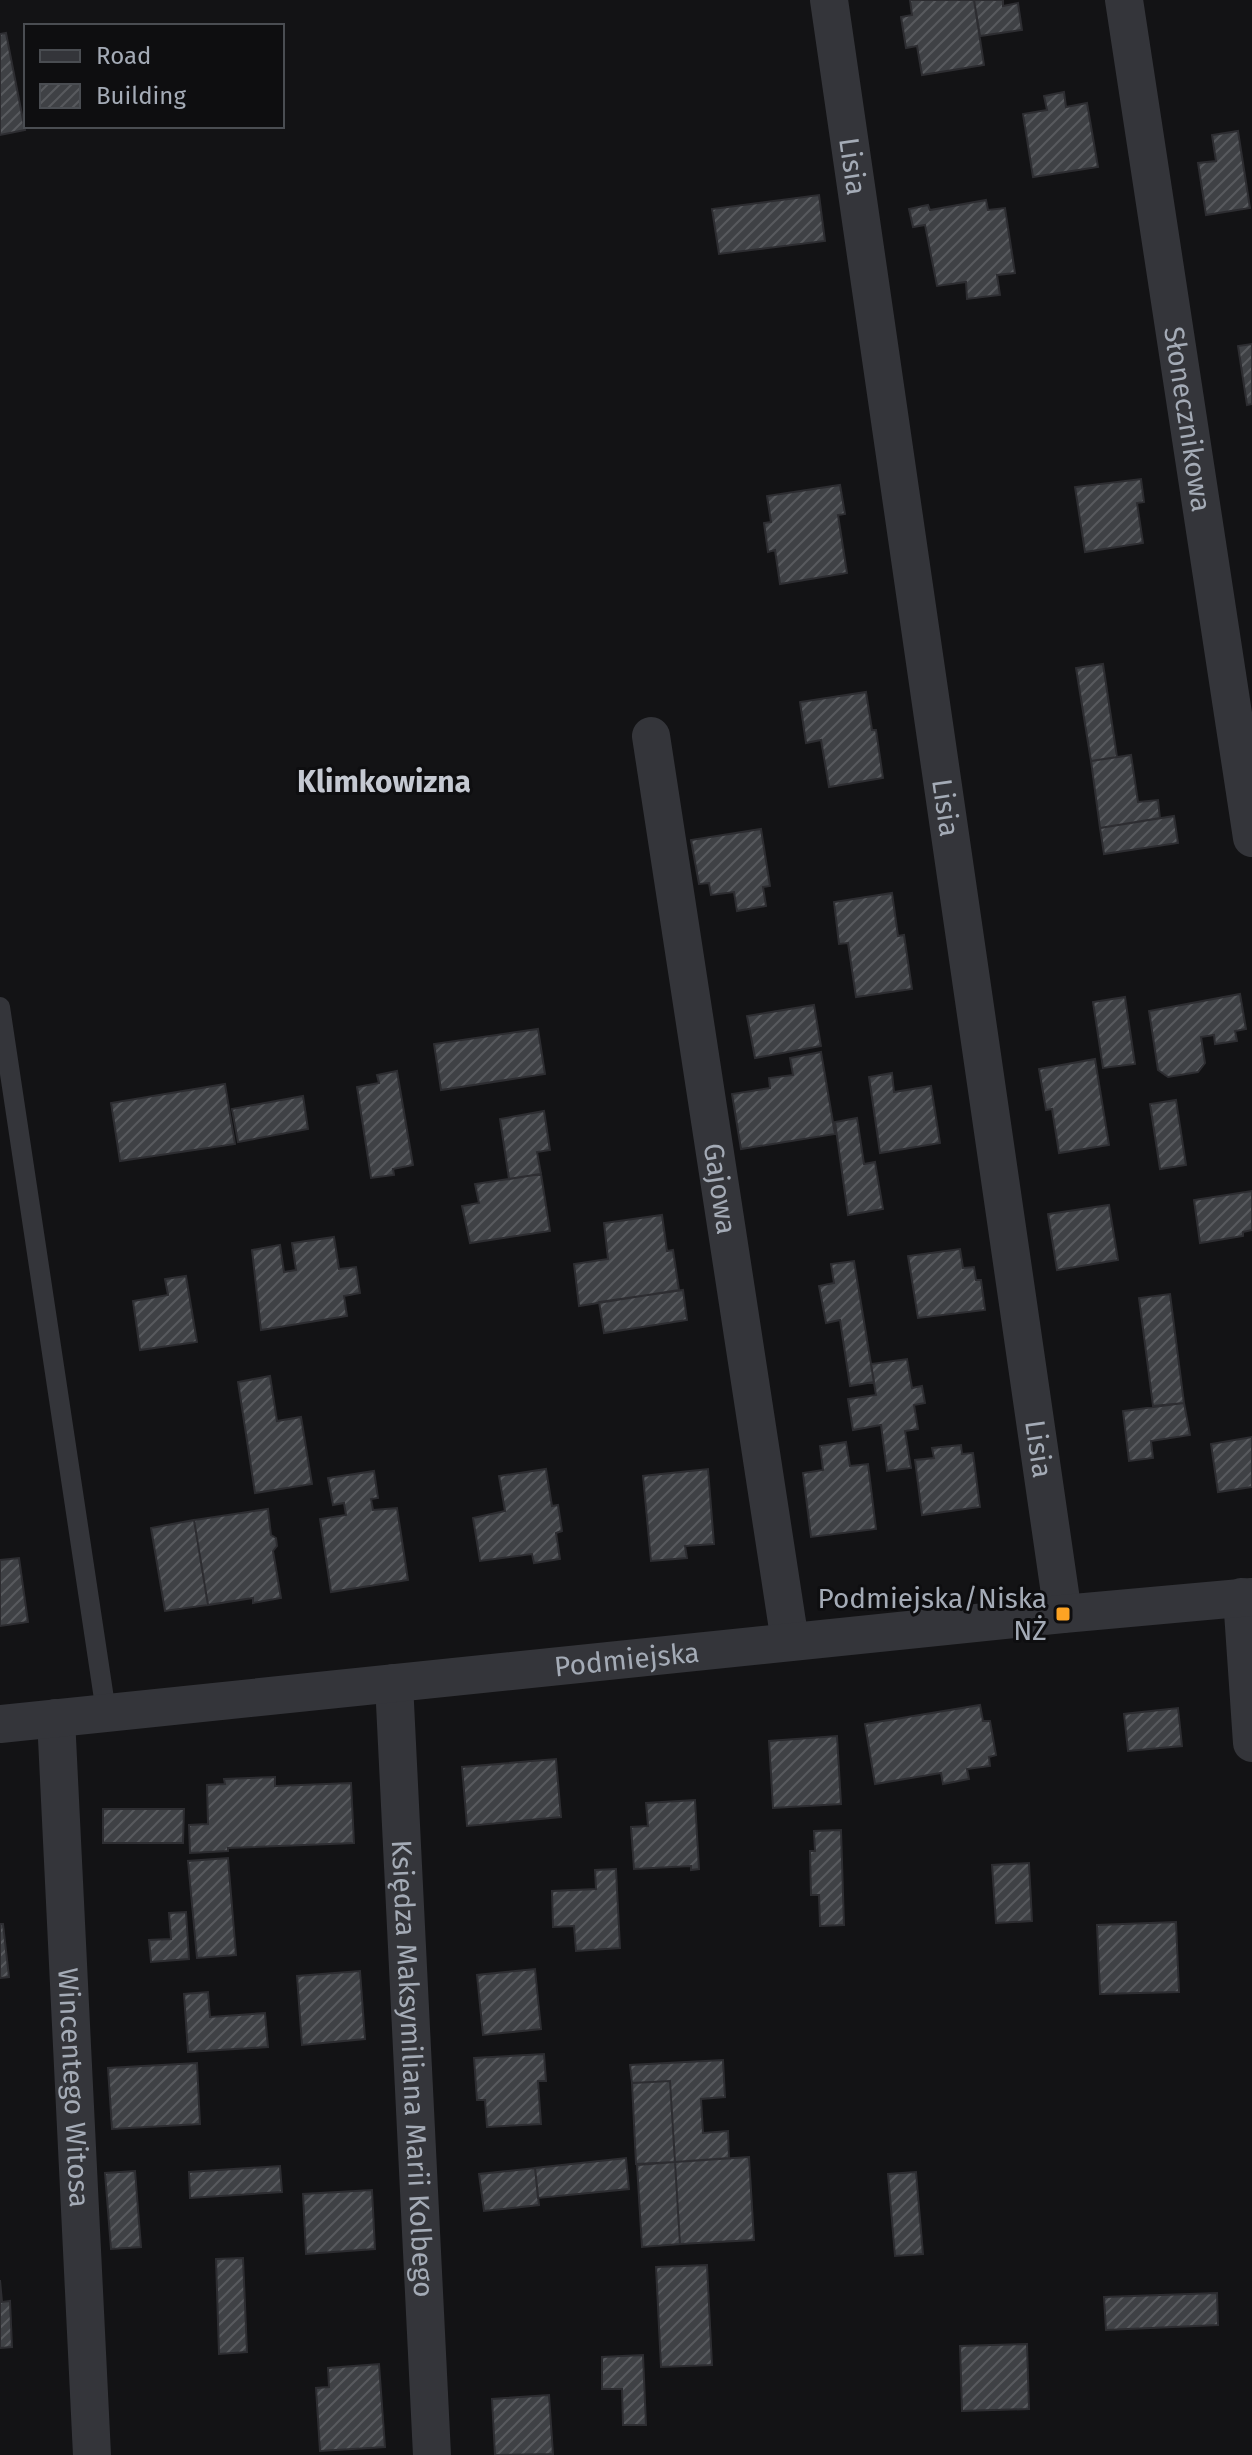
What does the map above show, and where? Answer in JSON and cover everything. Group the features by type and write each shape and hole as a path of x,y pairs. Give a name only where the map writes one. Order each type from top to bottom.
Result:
{"street":[{"name":"Lisia","path":"829,0 1063,1614"},
{"name":"Słonecznikowa","path":"1124,0 1252,838"},
{"name":"Gajowa","path":"651,736 790,1642"},
{"name":"Podmiejska","path":"0,1724 1247,1597"},
{"path":"1247,1597 1252,1743"},
{"name":"Księdza Maksymiliana Marii Kolbego","path":"394,1683 432,2455"},
{"name":"Wincentego Witosa","path":"56,1718 92,2455"}],"lane":[{"path":"0,1007 106,1712"}],"building":[{"path":"910,0 974,0 984,65 922,75 917,46 906,48 901,17 912,15"},
{"path":"974,0 1003,0 1003,6 1018,3 1022,30 980,36"},
{"path":"6,33 25,130 0,135 0,34"},
{"path":"1064,92 1066,107 1087,103 1098,167 1033,177 1023,114 1047,110 1044,96"},
{"path":"1238,131 1250,208 1206,215 1198,163 1216,161 1212,135"},
{"path":"819,195 825,241 719,254 712,209"},
{"path":"986,200 988,210 1005,208 1015,273 997,275 1000,295 967,299 966,282 937,286 925,225 913,227 909,209 928,205 930,210"},
{"path":"1252,344 1252,404 1247,405 1238,346"},
{"path":"1141,479 1144,502 1137,503 1143,543 1085,552 1075,487"},
{"path":"840,485 845,514 838,515 847,573 780,584 775,550 768,552 764,523 771,522 767,496"},
{"path":"1103,664 1117,757 1091,761 1076,668"},
{"path":"866,692 872,730 876,730 883,778 829,787 821,740 806,743 800,702"},
{"path":"1131,755 1138,802 1158,800 1160,818 1100,828 1091,761"},
{"path":"1174,816 1178,843 1104,854 1100,828"},
{"path":"761,829 770,886 763,887 766,906 737,911 734,892 711,895 709,883 699,884 691,840"},
{"path":"892,893 898,936 904,935 912,989 856,997 848,943 839,944 834,902"},
{"path":"1240,994 1246,1029 1235,1031 1237,1041 1215,1044 1214,1035 1201,1037 1205,1063 1198,1072 1168,1077 1158,1070 1149,1011"},
{"path":"1125,997 1135,1064 1103,1068 1093,1002"},
{"path":"814,1005 821,1046 755,1058 747,1016"},
{"path":"538,1029 545,1074 441,1090 434,1044"},
{"path":"821,1052 835,1134 741,1149 732,1094 770,1088 769,1078 793,1075 790,1058"},
{"path":"1095,1059 1109,1145 1059,1153 1052,1109 1046,1110 1039,1069"},
{"path":"397,1071 413,1165 393,1169 394,1175 371,1178 357,1087 379,1083 377,1075"},
{"path":"892,1073 894,1092 931,1086 940,1143 880,1153 869,1077"},
{"path":"225,1084 235,1144 120,1161 111,1103"},
{"path":"303,1096 308,1129 238,1142 232,1109"},
{"path":"1176,1100 1186,1165 1160,1169 1150,1104"},
{"path":"544,1111 550,1150 537,1152 541,1174 509,1179 500,1119"},
{"path":"857,1118 864,1164 875,1162 883,1209 848,1215 835,1122"},
{"path":"541,1174 550,1231 470,1243 462,1206 479,1203 475,1184"},
{"path":"1252,1191 1252,1230 1243,1232 1243,1236 1200,1243 1194,1200"},
{"path":"1109,1205 1118,1260 1057,1270 1048,1214"},
{"path":"662,1215 667,1251 673,1250 679,1290 579,1306 574,1264 608,1259 604,1223"},
{"path":"334,1237 339,1269 356,1267 360,1293 344,1296 347,1316 261,1330 252,1250 280,1245 284,1272 296,1270 292,1243"},
{"path":"960,1249 963,1268 974,1267 976,1280 981,1280 985,1310 918,1318 908,1256"},
{"path":"854,1261 874,1382 850,1386 840,1320 826,1323 819,1286 834,1283 831,1264"},
{"path":"186,1276 197,1342 140,1350 133,1301 168,1295 165,1279"},
{"path":"683,1290 687,1320 604,1333 599,1302"},
{"path":"1170,1294 1184,1403 1153,1406 1139,1298"},
{"path":"907,1359 912,1388 922,1386 925,1403 914,1405 918,1429 905,1431 911,1468 887,1471 881,1425 853,1430 848,1399 876,1395 871,1364"},
{"path":"270,1376 277,1421 301,1417 312,1484 255,1493 238,1382"},
{"path":"1184,1403 1190,1435 1151,1441 1153,1458 1129,1461 1123,1411"},
{"path":"1252,1437 1252,1487 1218,1492 1211,1444"},
{"path":"846,1442 850,1466 868,1464 876,1529 811,1537 803,1473 823,1470 820,1446"},
{"path":"961,1445 962,1454 973,1453 980,1507 922,1515 915,1460 934,1458 932,1448"},
{"path":"546,1469 552,1506 558,1505 562,1531 556,1533 560,1559 534,1563 532,1554 480,1561 473,1518 505,1511 499,1476"},
{"path":"708,1469 714,1544 685,1546 687,1558 651,1561 643,1476"},
{"path":"374,1471 378,1498 371,1499 373,1510 397,1508 408,1580 331,1592 320,1519 346,1515 344,1503 333,1505 328,1478"},
{"path":"268,1509 271,1535 276,1538 277,1546 273,1551 281,1598 253,1603 253,1598 208,1605 194,1520"},
{"path":"194,1520 208,1605 165,1611 151,1528"},
{"path":"19,1558 28,1622 0,1626 0,1560"},
{"path":"980,1705 983,1721 990,1721 996,1755 989,1757 990,1766 967,1769 969,1779 943,1784 941,1773 875,1784 865,1724"},
{"path":"1178,1708 1182,1746 1128,1751 1124,1714"},
{"path":"837,1736 841,1804 773,1808 769,1741"},
{"path":"556,1759 561,1817 467,1826 462,1767"},
{"path":"275,1777 275,1786 351,1783 354,1843 228,1848 228,1851 190,1853 189,1825 208,1824 207,1785 225,1784 224,1779"},
{"path":"695,1800 699,1869 691,1870 691,1866 634,1869 631,1827 648,1826 646,1803"},
{"path":"103,1809 184,1809 183,1843 103,1843"},
{"path":"841,1830 844,1925 820,1926 819,1895 811,1895 810,1851 815,1851 814,1831"},
{"path":"228,1858 236,1955 197,1958 188,1861"},
{"path":"1029,1863 1032,1921 996,1923 992,1865"},
{"path":"616,1869 620,1948 576,1951 574,1926 553,1927 552,1891 596,1889 595,1870"},
{"path":"186,1912 189,1959 151,1962 149,1940 171,1939 169,1913"},
{"path":"1176,1922 1179,1992 1100,1994 1097,1925"},
{"path":"0,1924 3,1924 9,1977 0,1978"},
{"path":"535,1969 541,2029 483,2035 477,1975"},
{"path":"360,1971 365,2039 302,2045 297,1976"},
{"path":"208,1992 210,2017 265,2013 268,2047 188,2052 184,1994"},
{"path":"544,2054 546,2081 538,2081 541,2124 487,2127 485,2100 477,2100 474,2058"},
{"path":"723,2060 725,2097 701,2099 703,2133 728,2131 729,2158 675,2162 670,2081 632,2083 630,2065"},
{"path":"197,2063 200,2124 112,2129 108,2068"},
{"path":"670,2081 675,2162 636,2164 632,2083"},
{"path":"749,2157 754,2240 680,2244 675,2162"},
{"path":"626,2158 629,2189 538,2198 535,2168"},
{"path":"675,2162 680,2244 642,2247 637,2165"},
{"path":"280,2166 282,2192 190,2198 189,2172"},
{"path":"535,2168 539,2205 484,2211 479,2174"},
{"path":"135,2171 141,2247 111,2249 105,2173"},
{"path":"916,2172 923,2254 895,2256 888,2174"},
{"path":"372,2190 375,2249 306,2254 303,2194"},
{"path":"243,2258 247,2352 219,2354 216,2259"},
{"path":"707,2265 712,2365 661,2367 656,2267"},
{"path":"0,2280 2,2302 10,2301 12,2347 0,2348"},
{"path":"1217,2293 1218,2325 1106,2330 1104,2297"},
{"path":"1027,2344 1029,2409 962,2411 960,2346"},
{"path":"643,2355 646,2425 623,2425 622,2389 602,2389 602,2357"},
{"path":"379,2364 385,2447 320,2451 316,2388 329,2387 328,2368"},
{"path":"549,2395 553,2454 495,2455 492,2399"}],"place":[{"name":"Podmiejska/Niska NŻ","path":"1063,1614"}],"district":[{"name":"Klimkowizna","path":"384,782"}]}
